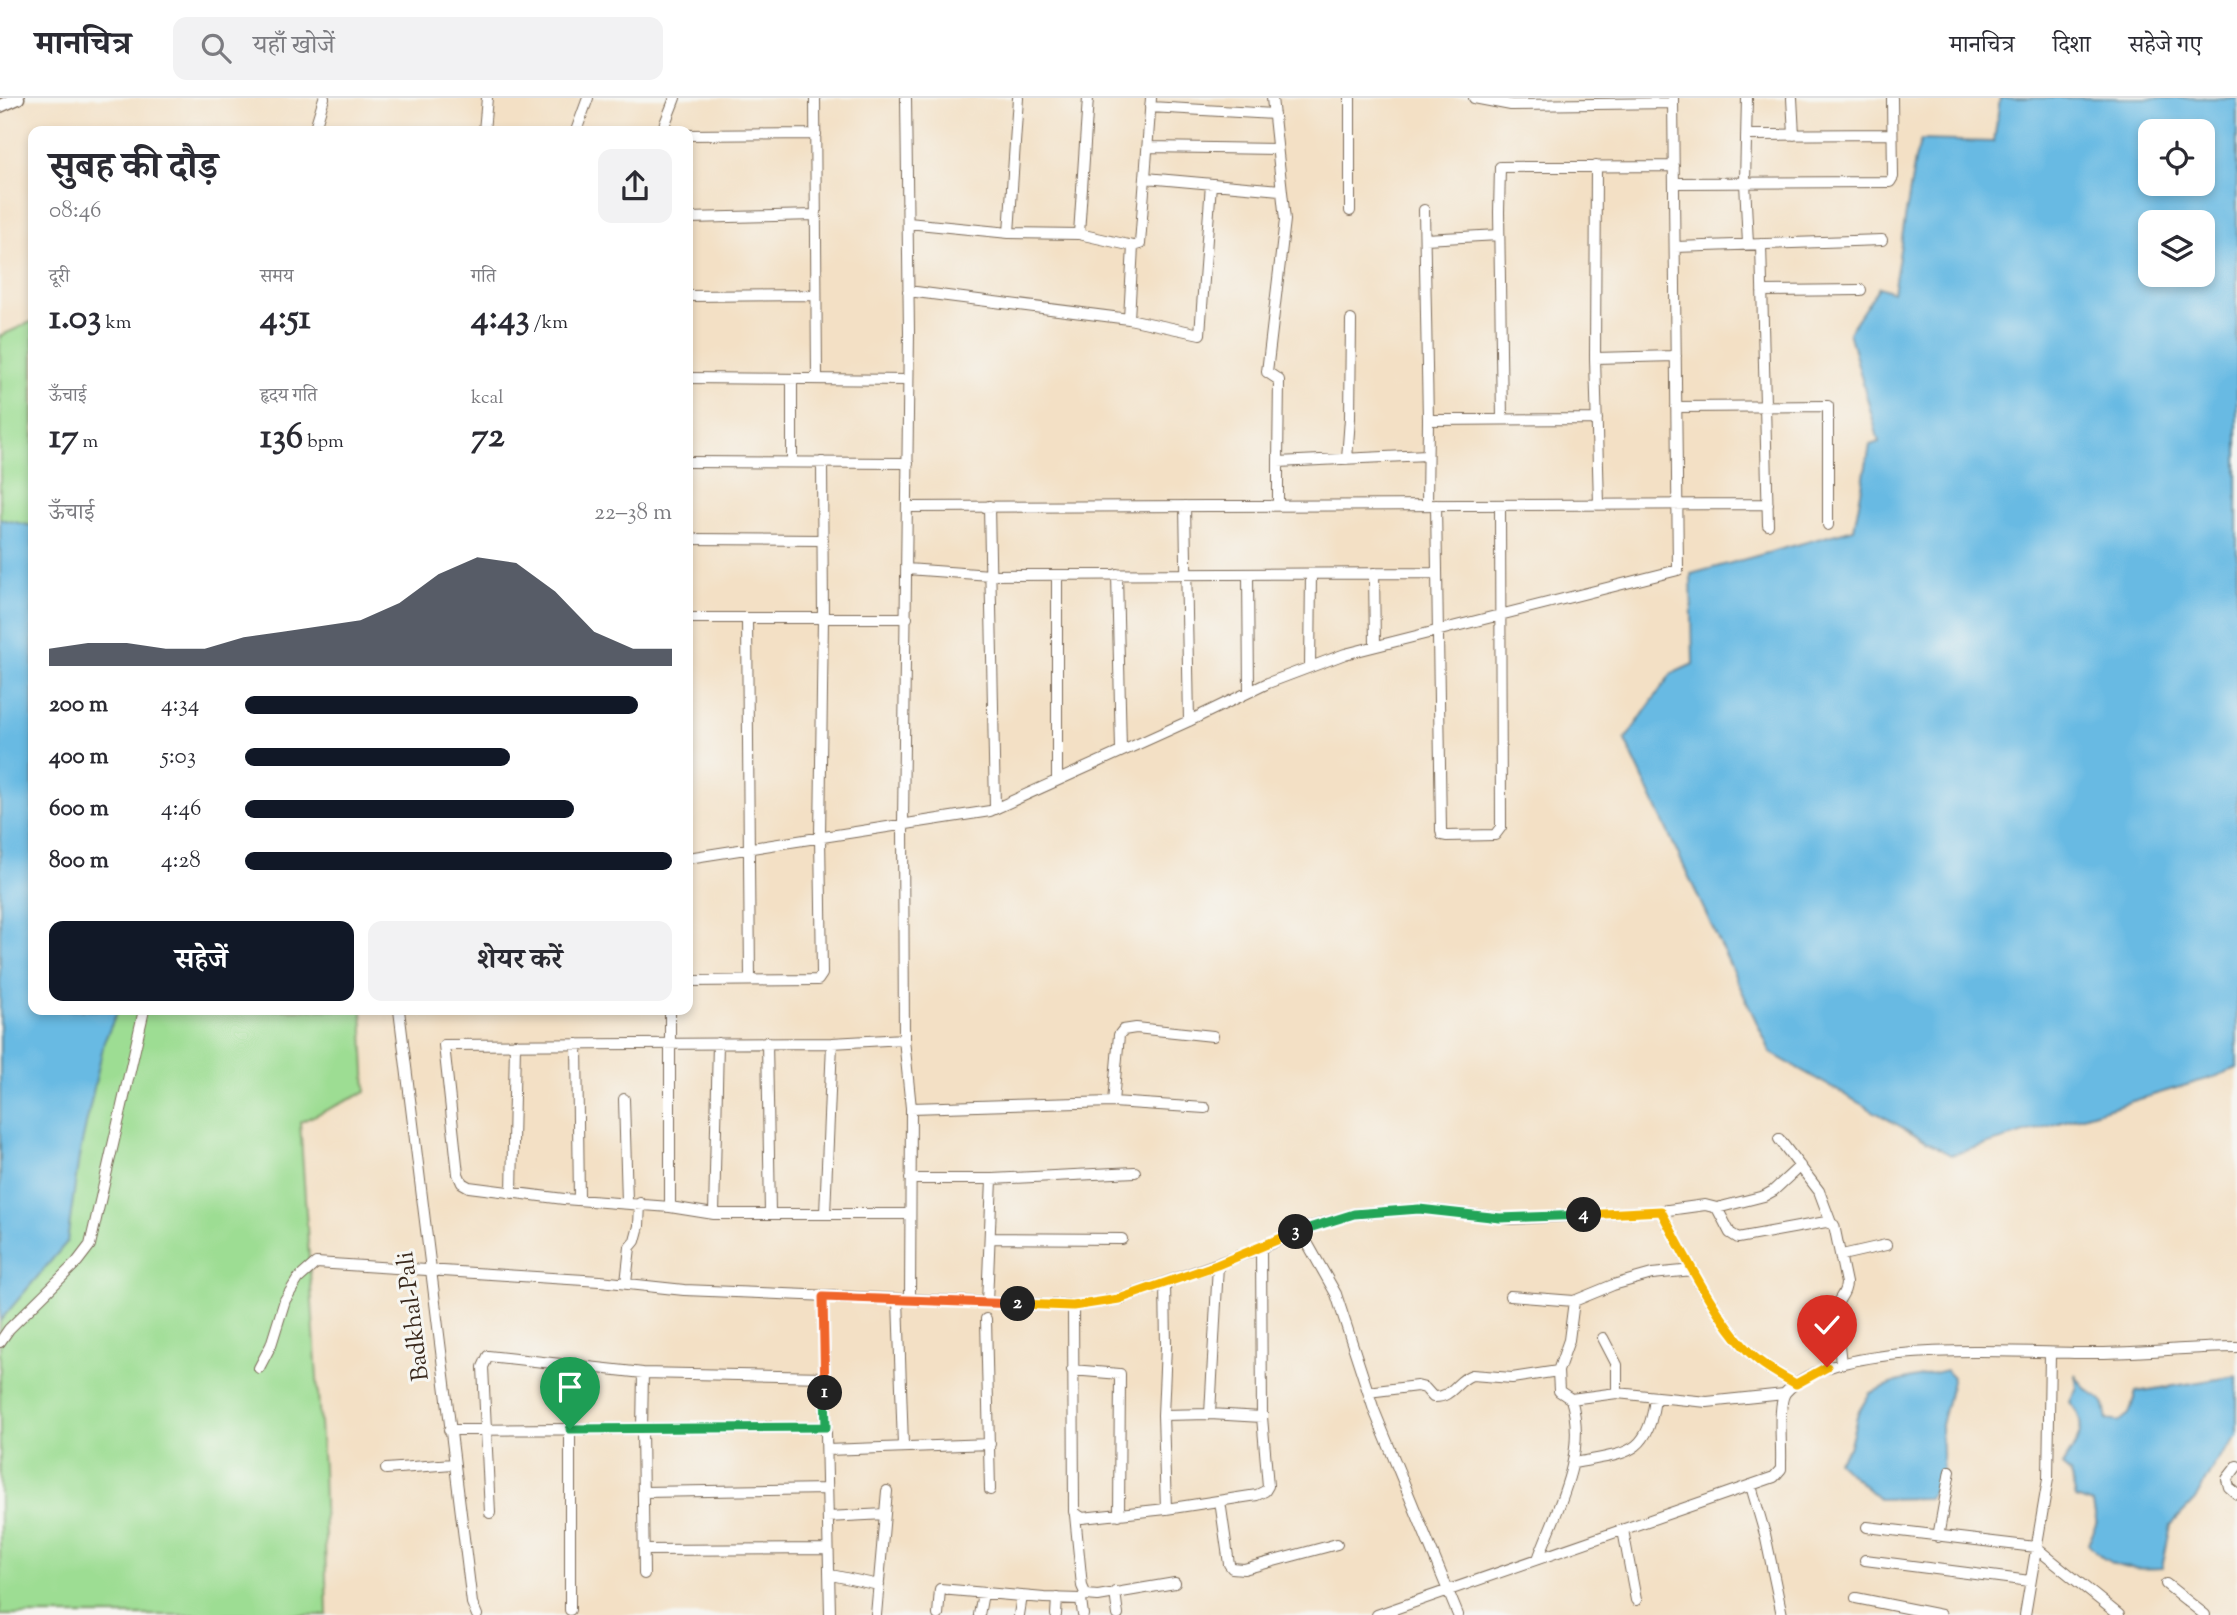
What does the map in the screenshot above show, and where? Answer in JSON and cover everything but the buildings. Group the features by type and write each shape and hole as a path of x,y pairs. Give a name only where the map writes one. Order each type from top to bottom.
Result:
{"main road":[{"path":"0,106 18,98"}],"street":[{"path":"316,126 324,98"},
{"path":"484,126 487,98"},
{"path":"578,126 588,98"},
{"path":"664,126 675,98"},
{"path":"816,98 817,379"},
{"path":"903,1446 904,1299 911,1108 904,1039 903,823 908,507 906,98"},
{"path":"1009,233 1018,98"},
{"path":"1079,234 1088,98"},
{"path":"1272,98 1285,220 1267,372 1279,380 1278,505"},
{"path":"1350,98 1350,211"},
{"path":"693,857 995,808 1189,721 1249,691 1345,654 1678,570 1673,100 1511,102 1474,98"},
{"path":"1747,98 1745,182 1748,244"},
{"path":"1792,98 1794,135"},
{"path":"1674,183 1890,182 1893,177 1892,98"},
{"path":"908,223 1009,233 1079,234 1133,246 1140,244 1151,103 1274,114"},
{"path":"693,135 816,134"},
{"path":"1747,135 1892,134"},
{"path":"1148,147 1277,149"},
{"path":"1596,166 1595,358 1599,504"},
{"path":"1502,419 1500,167 1674,166"},
{"path":"1146,178 1280,190"},
{"path":"908,291 1129,319 1200,334 1211,184"},
{"path":"1424,210 1427,455 1437,573 1441,830 1442,835 1447,836 1495,835 1501,827 1500,505"},
{"path":"693,218 816,215"},
{"path":"1425,239 1499,235"},
{"path":"1675,247 1882,240"},
{"path":"1761,244 1768,525"},
{"path":"1129,319 1133,246"},
{"path":"1762,291 1861,290"},
{"path":"693,296 816,295"},
{"path":"1347,459 1351,320"},
{"path":"1595,358 1676,356"},
{"path":"693,378 908,380"},
{"path":"792,379 792,462"},
{"path":"1676,407 1828,406 1828,525"},
{"path":"1428,420 1597,419"},
{"path":"1278,462 1427,455"},
{"path":"693,462 908,463"},
{"path":"693,981 818,979 822,974 822,462"},
{"path":"908,507 1768,504"},
{"path":"989,506 995,808"},
{"path":"1185,506 1189,721"},
{"path":"693,539 823,540"},
{"path":"907,569 990,575 1437,573"},
{"path":"1310,667 1311,573"},
{"path":"1374,573 1376,646"},
{"path":"1116,574 1121,750"},
{"path":"1248,574 1249,691"},
{"path":"1057,575 1057,779"},
{"path":"693,618 907,618"},
{"path":"747,618 750,981"},
{"path":"0,1342 9,1329 77,1262 90,1245 143,1015"},
{"name":"Badkhal-Pali","path":"400,1015 453,1464 472,1603 477,1615"},
{"path":"670,1015 670,1206"},
{"path":"1113,1102 1119,1035 1123,1030 1136,1028 1213,1036"},
{"path":"904,1039 832,1043 444,1045 458,1174 462,1183 469,1187 670,1206 714,1214 909,1214"},
{"path":"767,1042 770,1213"},
{"path":"714,1214 718,1043"},
{"path":"825,1214 832,1043"},
{"path":"512,1193 515,1044"},
{"path":"577,1044 579,1199"},
{"path":"624,1099 627,1202"},
{"path":"911,1108 1113,1102 1205,1108"},
{"path":"1779,1139 1819,1191 1831,1223 1837,1228 1846,1290 1835,1310 1841,1363"},
{"path":"259,1368 271,1345 285,1300 298,1279 316,1263 626,1283 684,1290 1073,1306 1119,1299 1217,1265 1300,1230 1354,1214 1419,1209 1513,1219 1661,1211 1705,1205 1717,1208 1764,1196 1800,1166"},
{"path":"910,1179 992,1179 1135,1172"},
{"path":"987,1303 992,1179"},
{"path":"626,1283 630,1247 635,1241 639,1226 640,1203"},
{"path":"1717,1208 1730,1233 1738,1238 1831,1223"},
{"path":"1661,1211 1693,1270 1732,1332 1758,1361 1796,1384"},
{"path":"1300,1230 1336,1294 1368,1392 1458,1615"},
{"path":"990,1238 1122,1239"},
{"path":"1842,1255 1886,1245"},
{"path":"1075,1515 1082,1518 1119,1515 1257,1495 1265,1491 1268,1486 1262,1417 1261,1248"},
{"path":"1210,1414 1217,1265"},
{"path":"1510,1296 1574,1301 1642,1276 1693,1270"},
{"path":"1166,1283 1163,1415 1166,1509"},
{"path":"823,1297 830,1615"},
{"path":"1574,1301 1569,1340 1558,1371 1559,1391 1571,1399 1617,1393 1707,1402 1784,1394 1827,1367 1894,1355 1963,1350 2050,1354 2237,1347"},
{"path":"1073,1306 1075,1515 1082,1586 1086,1594 1098,1596 1175,1583"},
{"path":"986,1319 990,1490"},
{"path":"1603,1338 1617,1365 1617,1393"},
{"path":"2025,1615 2048,1479 2050,1354"},
{"path":"490,1513 483,1367 488,1356 643,1374 825,1377"},
{"path":"1072,1370 1120,1374 1119,1515"},
{"path":"1368,1392 1417,1386 1425,1388 1433,1397 1441,1398 1450,1394 1467,1376 1512,1378 1558,1371"},
{"path":"643,1374 644,1574"},
{"path":"1377,1615 1774,1477 1781,1469 1781,1405 1784,1394"},
{"path":"1574,1463 1618,1455 1636,1446 1653,1422 1655,1397"},
{"path":"1538,1559 1574,1463 1577,1437 1571,1399"},
{"path":"1163,1415 1262,1417"},
{"path":"449,1430 826,1427"},
{"path":"570,1429 570,1610"},
{"path":"827,1450 989,1444"},
{"path":"386,1469 453,1464"},
{"path":"2237,1466 2227,1479 2229,1487 2237,1494"},
{"path":"1938,1537 1950,1471"},
{"path":"1751,1486 1765,1534 1782,1615"},
{"path":"643,1492 827,1489"},
{"path":"876,1615 887,1491"},
{"path":"1220,1501 1229,1564 1232,1568 1244,1569 1337,1544"},
{"path":"828,1517 885,1514"},
{"path":"1867,1527 2035,1547 2119,1615"},
{"path":"1623,1530 1636,1600"},
{"path":"644,1550 828,1549"},
{"path":"1865,1560 2030,1581"},
{"path":"831,1575 879,1585"},
{"path":"2166,1584 2205,1615"},
{"path":"938,1615 940,1589 1081,1599 1083,1615"},
{"path":"1115,1592 1118,1615"},
{"path":"979,1615 983,1593"},
{"path":"1019,1615 1022,1596"},
{"path":"1056,1615 1057,1598"},
{"path":"1856,1598 1906,1611 1941,1615"}],"green space":[{"path":"28,323 28,1015 362,1015 366,1092 300,1122 323,1468 327,1615 0,1615 0,336"}],"water":[{"path":"2000,98 2237,98 2237,1068 1951,1155 1771,1053 1625,740 1671,674 1693,664 1691,574 1854,529 1870,445 1879,442 1849,332 1879,287 1893,292 1915,159 1921,140 1994,142"},
{"path":"0,519 28,525 28,1015 116,1015 104,1042 79,1157 67,1242 0,1321"},
{"path":"1946,1370 1953,1377 1941,1425 1943,1479 1928,1498 1879,1499 1837,1462 1849,1448 1858,1413 1870,1393 1896,1382"},
{"path":"2075,1374 2085,1388 2100,1399 2107,1420 2119,1422 2129,1414 2136,1392 2237,1376 2237,1436 2214,1465 2195,1500 2171,1525 2162,1568 2130,1568 2112,1563 2088,1543 2097,1525 2093,1504 2076,1498 2070,1473 2062,1466 2077,1442 2081,1427 2080,1419 2070,1402 2077,1387"}],"route":[{"path":"570,1429 826,1427 823,1297 1073,1306 1095,1304 1119,1299 1193,1274 1300,1230 1340,1217 1419,1209 1513,1219 1661,1211 1685,1257 1732,1332 1758,1361 1796,1384 1827,1367"}]}
